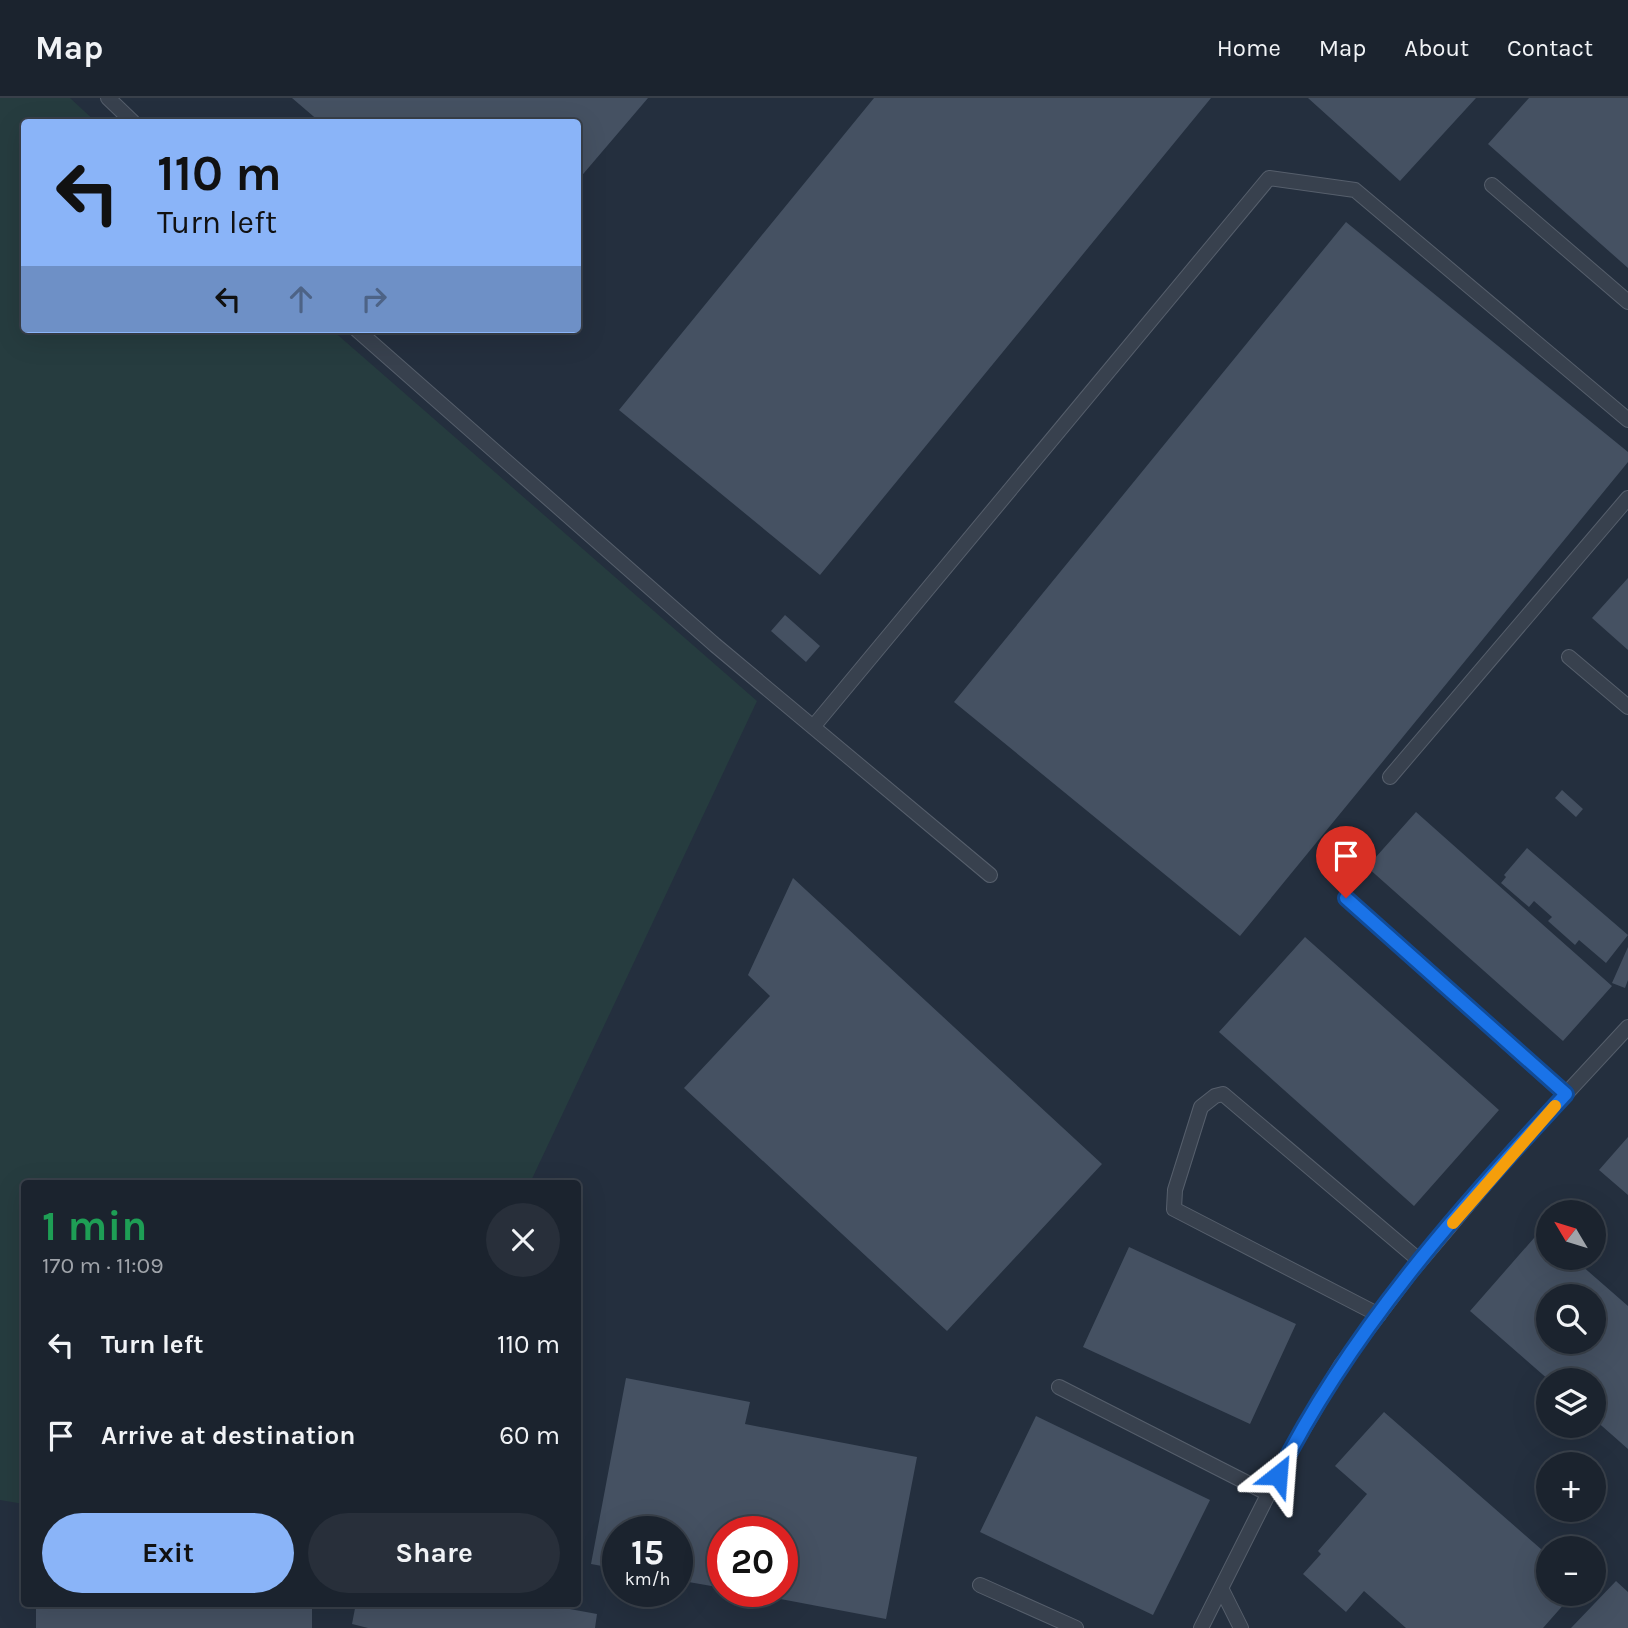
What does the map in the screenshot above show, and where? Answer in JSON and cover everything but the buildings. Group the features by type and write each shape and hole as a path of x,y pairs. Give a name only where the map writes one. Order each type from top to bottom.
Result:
{"lane":[{"path":"108,98 130,119"},
{"path":"813,727 1269,178 1355,190 1628,420"},
{"path":"1492,185 1628,302"},
{"path":"361,333 715,645 990,874"},
{"path":"1390,777 1628,498"},
{"path":"1569,657 1628,707"},
{"path":"1346,898 1566,1094"},
{"path":"1201,1628 1287,1457 1341,1365 1420,1261 1514,1150 1628,1027"},
{"path":"1379,1315 1174,1209 1175,1190 1201,1107 1215,1096 1223,1094 1420,1261"},
{"path":"1059,1387 1269,1494"},
{"path":"980,1585 1076,1628"},
{"path":"1221,1588 1241,1628"}],"green space":[{"path":"0,98 70,98 93,119 21,119 21,333 336,333 757,701 531,1180 21,1180 21,1504 0,1500"}],"slow traffic":[{"path":"1453,1223 1555,1106"}],"route":[{"path":"1278,1475 1341,1365 1411,1272 1514,1150 1566,1094 1346,898"}]}
